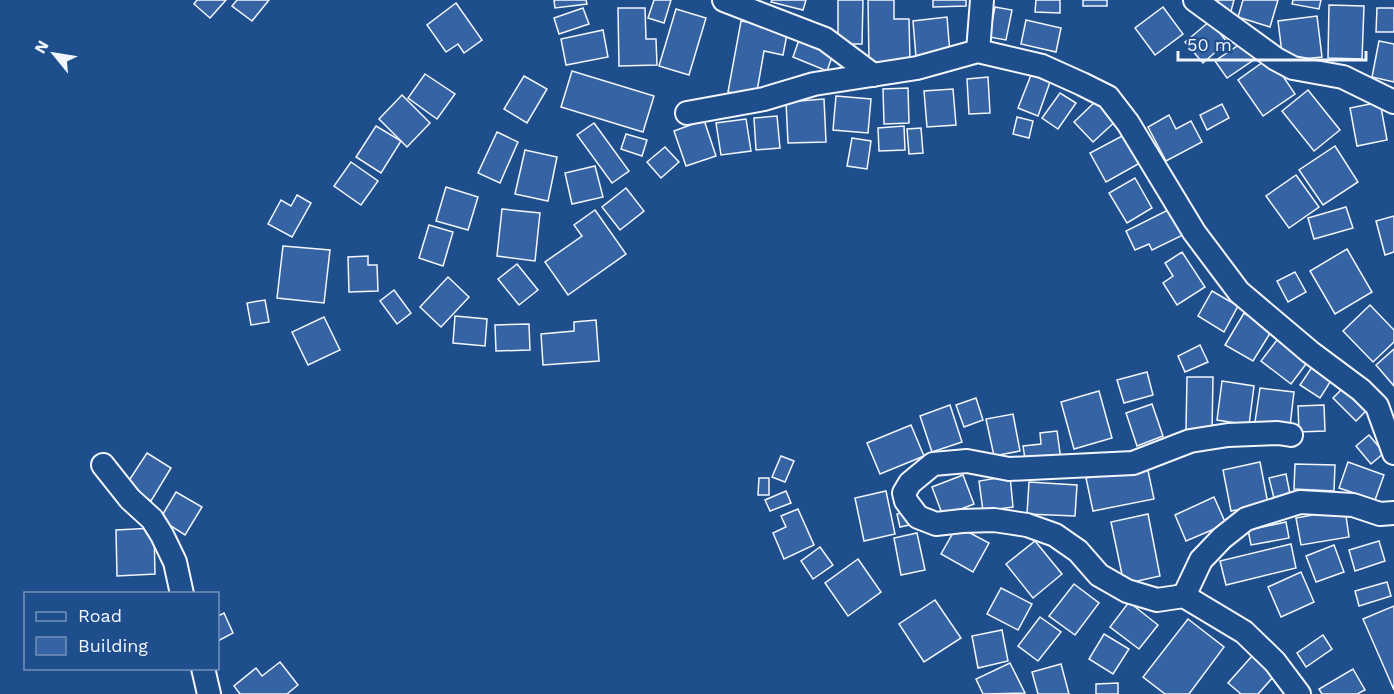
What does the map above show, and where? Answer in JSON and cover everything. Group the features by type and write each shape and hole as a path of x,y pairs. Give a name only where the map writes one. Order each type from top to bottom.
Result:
{"street":[{"path":"724,0 825,39 873,75"},
{"path":"978,51 982,0"},
{"path":"1195,0 1276,59 1293,68 1343,77 1394,102"},
{"path":"687,113 764,99 814,84 917,68 978,51 1042,66 1108,97 1128,123 1194,232 1239,292 1377,406 1394,453"},
{"path":"1291,435 1278,433 1228,435 1190,441 1132,463 1009,469 967,461 933,464 910,483 904,493 906,501 918,518 936,524 994,520 1027,525 1055,535 1078,551 1099,575 1127,591 1157,600 1184,596 1244,632 1275,662 1299,694"},
{"path":"103,465 130,499 152,519 175,562 182,592"},
{"path":"1184,596 1201,560 1222,538 1246,519 1300,501 1353,504 1380,514 1394,513"},
{"path":"203,670 209,694"}],"building":[{"path":"197,0 226,0 210,18 194,4"},
{"path":"237,0 269,0 252,21 232,6"},
{"path":"554,0 586,0 587,4 555,8"},
{"path":"654,0 671,0 664,23 648,18"},
{"path":"772,0 806,0 803,10 771,2"},
{"path":"838,0 863,0 862,44 838,44"},
{"path":"868,0 894,0 894,19 909,19 910,62 869,62"},
{"path":"933,0 966,0 966,6 933,7"},
{"path":"1036,0 1060,0 1060,13 1035,12"},
{"path":"1083,0 1107,0 1107,6 1083,6"},
{"path":"1209,0 1234,0 1231,11 1207,5"},
{"path":"1243,0 1278,0 1270,27 1238,17"},
{"path":"1293,0 1321,0 1319,9 1292,4"},
{"path":"456,3 482,40 464,53 458,44 446,52 427,25"},
{"path":"1329,5 1364,6 1362,59 1328,58"},
{"path":"995,7 1012,10 1006,40 989,37"},
{"path":"1163,7 1183,34 1155,55 1135,28"},
{"path":"583,8 589,24 559,34 554,18"},
{"path":"618,8 645,8 646,39 656,39 657,65 619,66"},
{"path":"1377,8 1394,8 1394,32 1376,32"},
{"path":"676,9 706,18 689,75 659,66"},
{"path":"1317,16 1322,57 1283,61 1278,21"},
{"path":"947,17 950,54 916,57 913,21"},
{"path":"1026,20 1061,28 1056,52 1021,44"},
{"path":"741,21 788,29 783,55 764,51 756,97 728,92"},
{"path":"1210,21 1227,42 1203,63 1185,42"},
{"path":"603,30 608,57 566,65 561,39"},
{"path":"799,40 833,54 827,71 793,57"},
{"path":"1246,40 1258,57 1227,78 1215,61"},
{"path":"1379,41 1394,44 1394,82 1372,77"},
{"path":"1270,57 1295,94 1263,116 1238,80"},
{"path":"572,71 654,96 643,132 561,107"},
{"path":"425,74 455,94 437,119 408,98"},
{"path":"1031,75 1050,82 1038,116 1018,108"},
{"path":"524,76 547,89 527,123 504,109"},
{"path":"988,77 990,113 969,114 967,79"},
{"path":"908,88 909,123 884,124 883,89"},
{"path":"953,89 956,125 927,127 924,91"},
{"path":"1308,90 1340,130 1314,151 1282,111"},
{"path":"1060,93 1076,103 1058,129 1042,118"},
{"path":"402,95 430,123 407,147 379,119"},
{"path":"836,96 871,99 868,133 833,130"},
{"path":"824,99 826,142 788,143 786,102"},
{"path":"1098,99 1118,119 1093,142 1074,122"},
{"path":"1380,102 1387,140 1357,146 1350,108"},
{"path":"1222,104 1229,118 1207,130 1200,115"},
{"path":"1169,115 1176,129 1191,121 1202,142 1166,161 1148,127"},
{"path":"777,116 780,148 756,150 754,118"},
{"path":"1017,117 1033,121 1029,138 1013,134"},
{"path":"746,119 751,151 721,155 716,123"},
{"path":"704,120 716,156 686,166 674,131"},
{"path":"594,123 629,171 612,183 577,135"},
{"path":"376,126 401,141 381,173 356,157"},
{"path":"904,126 905,150 879,151 878,128"},
{"path":"921,128 923,153 909,154 907,129"},
{"path":"497,132 518,142 500,183 478,173"},
{"path":"626,134 647,140 642,156 621,149"},
{"path":"1124,135 1140,163 1106,182 1090,153"},
{"path":"852,138 871,141 867,169 847,166"},
{"path":"1335,146 1358,182 1323,205 1299,170"},
{"path":"665,147 679,162 661,178 647,162"},
{"path":"525,150 557,157 548,201 515,194"},
{"path":"351,162 378,181 361,205 334,186"},
{"path":"595,166 603,197 572,204 565,173"},
{"path":"1296,175 1319,207 1289,228 1266,196"},
{"path":"1135,178 1152,208 1127,223 1109,193"},
{"path":"446,187 478,197 468,230 436,221"},
{"path":"626,188 644,211 620,230 602,207"},
{"path":"297,195 311,203 292,237 268,224 281,200 291,206"},
{"path":"1346,207 1353,228 1314,239 1308,218"},
{"path":"502,209 540,213 535,261 497,256"},
{"path":"1170,209 1183,235 1152,250 1149,244 1135,250 1126,231"},
{"path":"595,210 626,254 568,295 545,262 582,236 574,225"},
{"path":"1394,216 1394,252 1385,255 1376,221"},
{"path":"429,225 453,232 443,266 419,258"},
{"path":"283,246 330,250 324,303 277,298"},
{"path":"1347,249 1372,292 1335,314 1310,271"},
{"path":"1182,252 1205,287 1177,305 1163,283 1173,276 1165,263"},
{"path":"368,256 368,265 377,265 378,291 349,292 348,257"},
{"path":"517,264 538,290 519,305 498,279"},
{"path":"1295,272 1306,292 1288,302 1277,281"},
{"path":"448,277 469,297 441,327 420,307"},
{"path":"394,290 411,313 397,324 380,301"},
{"path":"1212,291 1238,306 1224,332 1198,316"},
{"path":"265,300 269,322 251,325 247,303"},
{"path":"1370,305 1394,330 1394,342 1373,362 1343,331"},
{"path":"1244,313 1272,330 1253,361 1225,345"},
{"path":"455,316 487,319 485,346 453,343"},
{"path":"324,317 340,350 308,365 292,332"},
{"path":"596,320 599,361 543,365 541,334 574,331 574,322"},
{"path":"529,324 530,350 496,351 495,325"},
{"path":"1280,336 1309,360 1291,384 1261,361"},
{"path":"1200,345 1208,362 1185,372 1178,356"},
{"path":"1394,349 1394,386 1376,365"},
{"path":"1314,364 1334,376 1320,398 1300,385"},
{"path":"1147,372 1153,395 1124,403 1117,380"},
{"path":"1187,377 1213,377 1212,431 1186,430"},
{"path":"1222,381 1254,386 1249,425 1217,420"},
{"path":"1346,385 1369,408 1356,421 1333,398"},
{"path":"1260,388 1294,392 1290,426 1255,422"},
{"path":"1099,391 1112,438 1074,449 1061,402"},
{"path":"976,398 983,420 964,427 956,405"},
{"path":"1152,404 1163,436 1137,446 1126,413"},
{"path":"950,405 962,442 932,452 920,416"},
{"path":"1324,405 1325,431 1299,432 1298,406"},
{"path":"1013,414 1020,451 994,456 986,419"},
{"path":"911,425 924,456 880,474 867,443"},
{"path":"1057,431 1061,460 1026,465 1023,446 1041,444 1040,433"},
{"path":"1369,435 1384,453 1371,464 1356,446"},
{"path":"147,453 171,468 151,501 126,485"},
{"path":"781,456 794,461 785,482 772,477"},
{"path":"1260,462 1268,504 1231,511 1223,470"},
{"path":"1348,462 1384,475 1375,500 1339,488"},
{"path":"1295,464 1335,465 1334,491 1294,489"},
{"path":"1147,466 1154,499 1093,511 1086,478"},
{"path":"1286,474 1290,494 1274,498 1269,478"},
{"path":"963,475 974,504 943,516 932,487"},
{"path":"1010,476 1013,507 983,511 979,481"},
{"path":"759,478 769,478 769,495 758,495"},
{"path":"1029,482 1077,485 1075,516 1027,514"},
{"path":"786,491 791,503 770,511 765,500"},
{"path":"886,491 895,534 864,541 855,498"},
{"path":"176,492 202,507 185,535 160,519"},
{"path":"1214,497 1226,524 1186,541 1175,515"},
{"path":"798,509 814,545 784,559 773,533 786,527 781,516"},
{"path":"1345,509 1349,537 1301,545 1296,518"},
{"path":"911,511 914,524 900,527 897,514"},
{"path":"1148,514 1160,576 1124,584 1111,522"},
{"path":"1286,522 1289,538 1251,545 1248,530"},
{"path":"957,526 989,543 973,572 941,554"},
{"path":"154,528 155,574 117,576 116,530"},
{"path":"917,533 925,570 901,575 894,538"},
{"path":"1035,541 1062,574 1033,598 1006,564"},
{"path":"1379,541 1385,561 1355,571 1349,550"},
{"path":"1291,544 1296,568 1226,585 1220,561"},
{"path":"1334,545 1344,572 1316,582 1306,556"},
{"path":"820,547 833,565 813,579 801,561"},
{"path":"858,559 881,592 848,616 825,583"},
{"path":"1301,572 1314,602 1281,617 1268,587"},
{"path":"1387,582 1391,596 1359,606 1355,591"},
{"path":"1074,584 1099,603 1075,635 1049,616"},
{"path":"1001,588 1032,604 1018,630 987,614"},
{"path":"935,600 961,638 924,662 899,624"},
{"path":"1129,602 1158,625 1139,649 1110,627"},
{"path":"1394,606 1394,690 1363,619"},
{"path":"224,613 233,633 219,640 219,616"},
{"path":"1040,617 1061,632 1038,661 1018,646"},
{"path":"1188,619 1224,647 1189,694 1165,694 1143,677"},
{"path":"1002,630 1008,661 978,668 972,636"},
{"path":"1104,634 1129,649 1113,674 1089,659"},
{"path":"1323,635 1332,649 1306,667 1297,653"},
{"path":"1252,656 1274,676 1258,694 1241,694 1228,683"},
{"path":"280,662 298,685 287,694 240,694 234,686 256,668 262,676"},
{"path":"1010,663 1025,693 983,694 976,679"},
{"path":"1061,664 1069,694 1038,694 1032,672"},
{"path":"1353,669 1365,690 1357,694 1322,694 1319,689"},
{"path":"1118,683 1118,694 1096,694 1096,684"}]}
